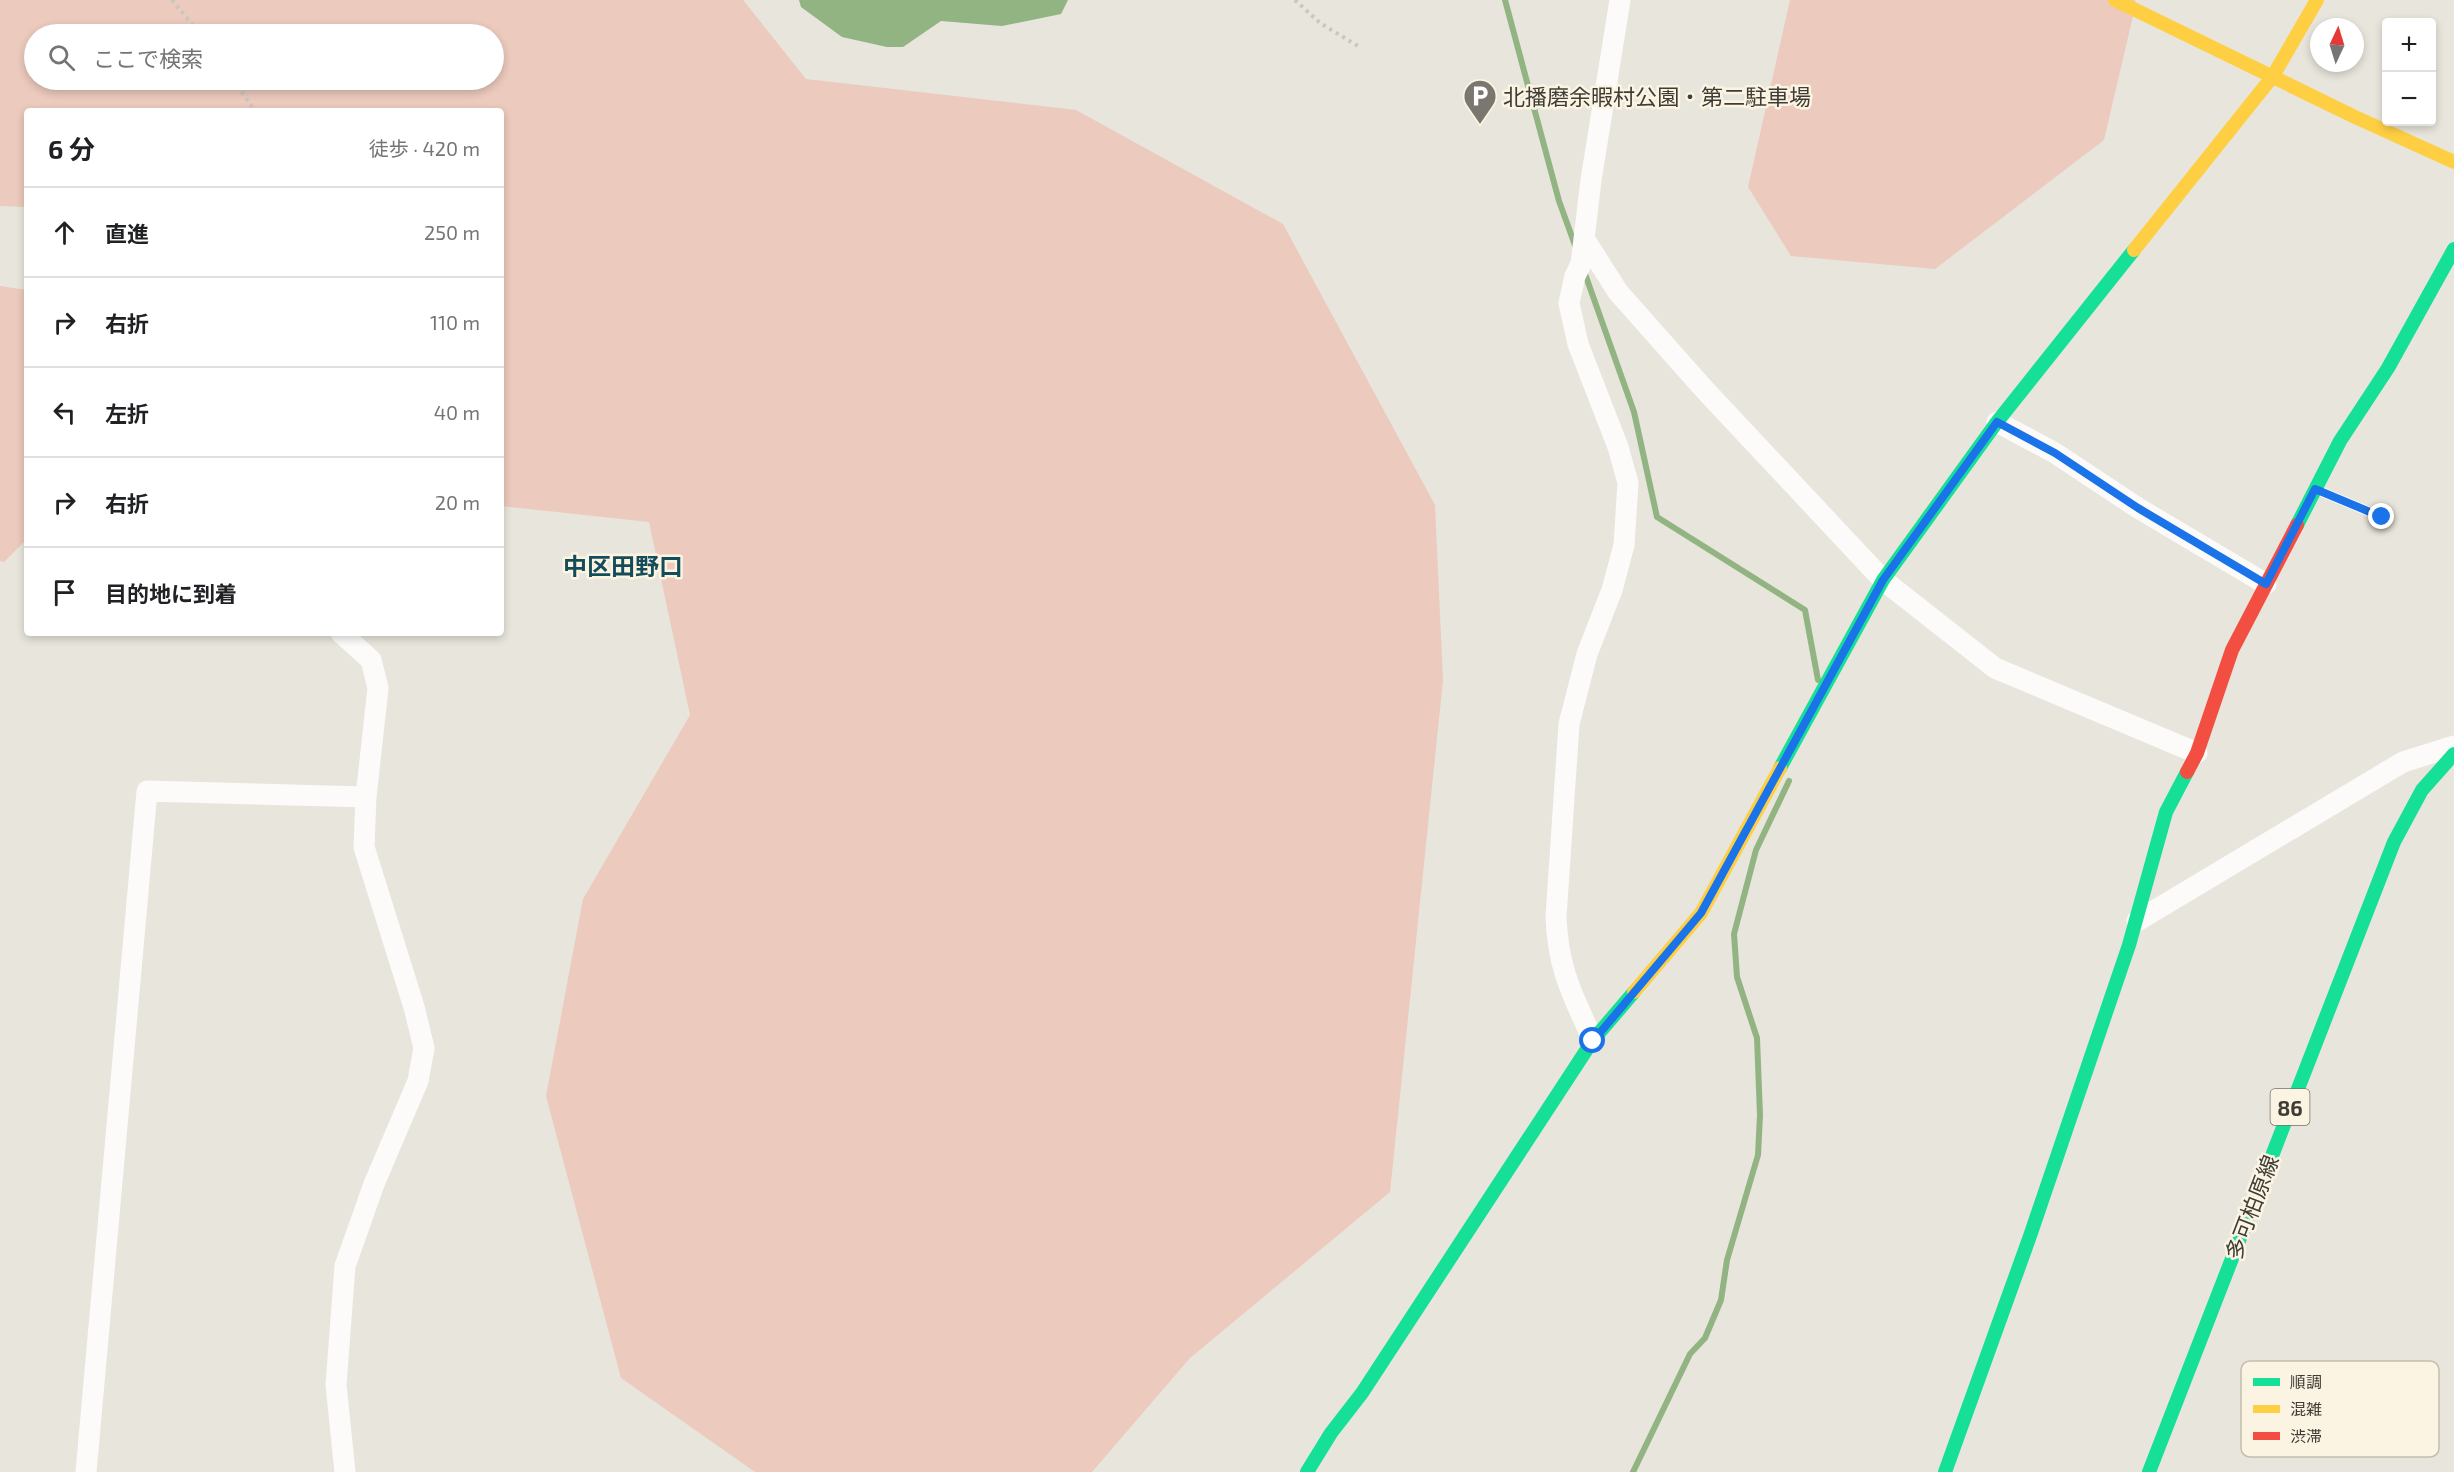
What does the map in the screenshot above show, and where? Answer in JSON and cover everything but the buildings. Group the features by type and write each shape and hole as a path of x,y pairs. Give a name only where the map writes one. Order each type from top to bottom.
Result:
{"street":[{"path":"1593,1041 1566,982 1557,948 1556,917 1569,724 1587,654 1612,590 1624,545 1628,483 1618,447 1578,344 1569,303 1575,276 1581,264 1591,180 1620,0"},
{"path":"2115,0 2454,162"},
{"path":"1307,1472 1331,1433 1362,1393 1466,1231 1494,1193 1593,1041 1701,913 1883,580 1997,422 2273,76 2317,0"},
{"path":"1585,240 1618,292 1704,389 1883,580 1995,668 2197,753"},
{"path":"1945,1472 2030,1236 2137,921 2166,812 2197,753 2232,650 2340,441 2388,368 2454,249"},
{"path":"1997,422 2055,453 2138,508 2266,584"},
{"path":"344,636 371,660 378,688 366,797 364,847 414,1007 424,1048 418,1081 374,1184 345,1266 336,1384 345,1472"},
{"path":"2137,921 2403,762 2454,746"},
{"name":"多可柏原線","path":"2149,1472 2394,842 2422,790 2454,754"},
{"path":"86,1472 147,791 366,797"}],"lane":[{"path":"2315,489 2382,517"}],"path":[{"path":"172,0 192,24"},
{"path":"1294,0 1320,24 1358,46"},
{"path":"240,90 253,108"}],"shaded area":[{"path":"0,0 743,0 806,79 1076,110 1283,224 1435,505 1443,680 1390,1192 1190,1358 1092,1472 755,1472 621,1378 546,1096 583,899 690,715 649,522 504,506 504,108 24,108 24,207 0,206"},
{"path":"799,0 1068,0 1061,14 1002,26 941,21 903,47 887,47 842,37 801,7"},
{"path":"1790,0 2135,0 2136,3 2104,140 1935,269 1791,256 1748,187"},
{"path":"0,286 24,290 24,542 4,562 0,561"}],"waterway":[{"path":"1505,0 1559,201 1576,248"},
{"path":"1584,271 1634,412 1657,517 1805,610 1818,680"},
{"path":"1633,1472 1690,1354 1705,1338 1721,1300 1727,1260 1758,1155 1760,1115 1757,1038 1737,977 1734,934 1756,850 1789,781"}],"traffic: fast":[{"path":"2297,525 2340,441 2388,368 2454,249"},
{"path":"1780,768 1883,580 1997,422 2134,250"},
{"path":"2149,1472 2394,842 2422,790 2454,754"},
{"path":"1945,1472 2030,1236 2129,945 2166,812 2187,772"},
{"path":"1307,1472 1331,1433 1362,1393 1593,1040 1634,992"}],"traffic: slow":[{"path":"2115,0 2355,117 2454,162"},
{"path":"2134,250 2273,76 2317,0"},
{"path":"1634,992 1701,913 1780,768"}],"traffic: jam":[{"path":"2187,772 2197,753 2232,650 2297,525"}],"place":[{"name":"北播磨余暇村公園・第二駐車場","path":"1480,125"}],"district":[{"name":"中区田野口","path":"623,565"}],"route":[{"path":"1593,1041 1701,913 1883,580 1997,422 2055,453 2138,508 2266,584 2315,489 2382,517"}]}
